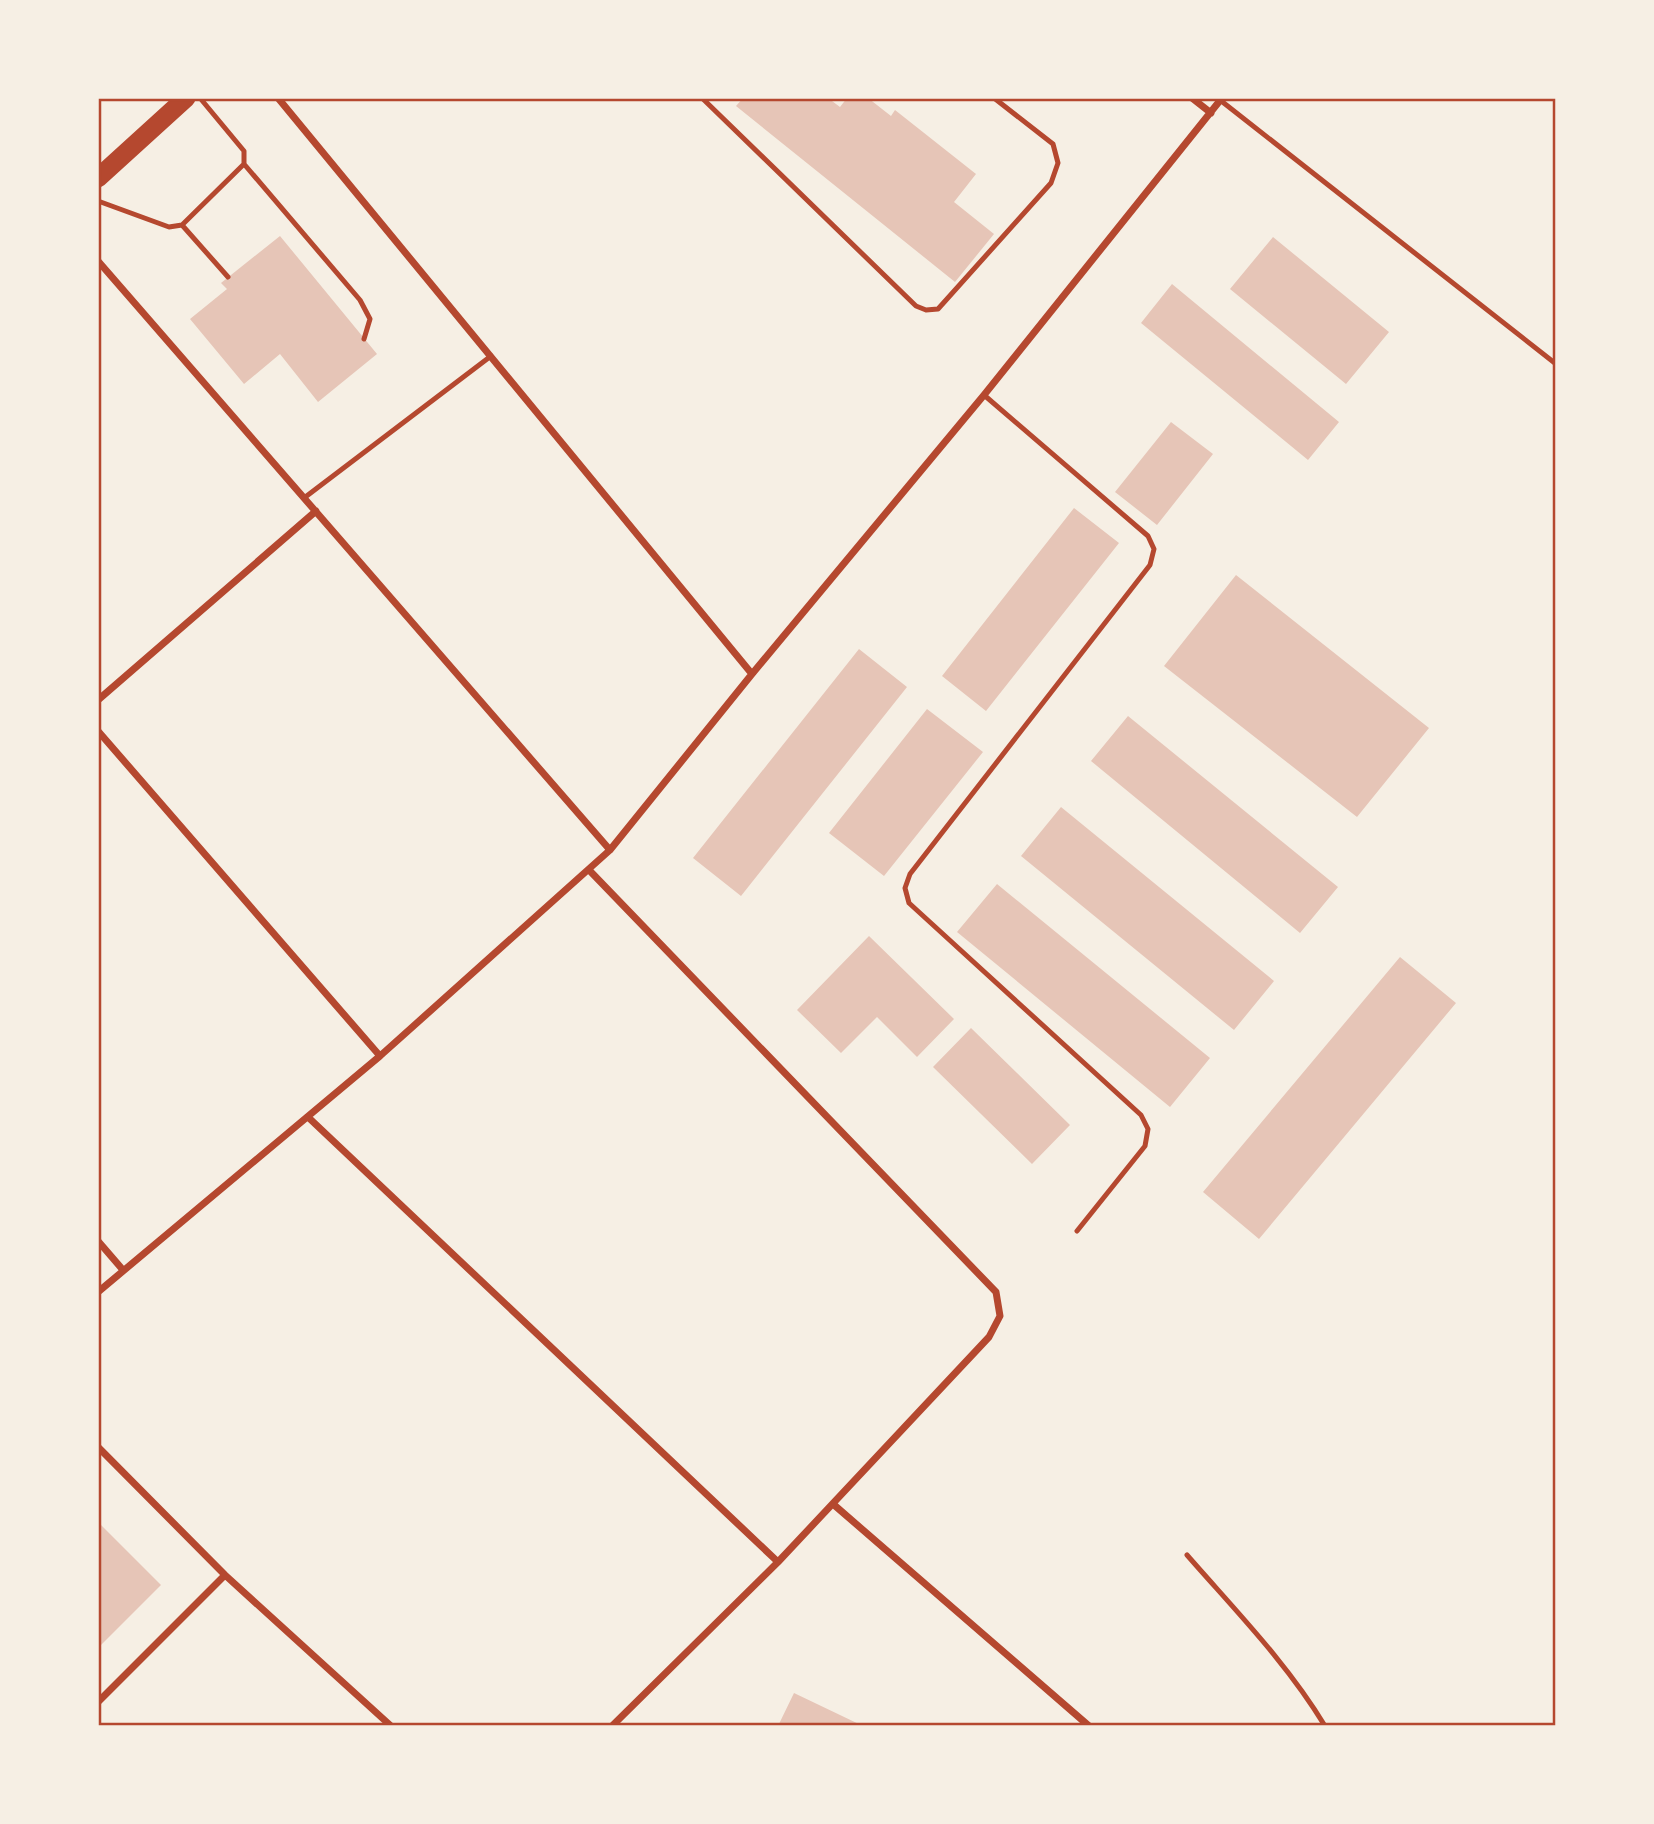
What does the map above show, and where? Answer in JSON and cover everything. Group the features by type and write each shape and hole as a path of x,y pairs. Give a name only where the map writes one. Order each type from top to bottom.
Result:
{"highway":[{"path":"98,178 186,98"}],"street":[{"path":"278,98 752,674"},
{"path":"1192,98 1211,113"},
{"path":"98,1293 309,1118 590,871 610,850 752,674 984,396 1221,99"},
{"path":"98,261 610,850"},
{"path":"98,700 316,511"},
{"path":"98,731 380,1056"},
{"path":"590,871 996,1292 1000,1316 989,1337 833,1504 612,1726"},
{"path":"309,1118 778,1562"},
{"path":"98,1241 123,1270"},
{"path":"98,1447 225,1575 391,1726"},
{"path":"833,1504 1088,1726"},
{"path":"98,1702 225,1575"}],"lane":[{"path":"200,98 244,151 244,164 360,300 370,319 364,339"},
{"path":"702,98 916,306 926,310 938,309 1051,183 1058,163 1053,144 994,98"},
{"path":"1221,99 1556,364"},
{"path":"98,201 169,227 182,225 244,164"},
{"path":"182,225 228,277"},
{"path":"304,498 491,356"},
{"path":"984,396 1148,536 1154,549 1150,565 910,874 905,888 909,902 1141,1115 1148,1129 1145,1146 1077,1231"},
{"path":"1186,1555 1272,1651 1310,1701 1325,1726"}],"building":[{"path":"743,98 828,98 840,107 847,98 868,98 891,116 895,110 976,174 954,202 994,234 955,282 736,106"},
{"path":"280,236 377,354 318,402 280,354 244,384 190,319 227,289 221,283"},
{"path":"1273,237 1389,332 1346,384 1230,289"},
{"path":"1172,284 1339,422 1308,460 1141,323"},
{"path":"1171,422 1213,454 1157,525 1115,492"},
{"path":"1074,508 1119,543 986,711 942,676"},
{"path":"1236,575 1429,728 1357,817 1164,666"},
{"path":"859,649 907,687 741,896 693,858"},
{"path":"927,709 983,752 884,876 829,833"},
{"path":"1128,716 1338,887 1300,933 1091,761"},
{"path":"1061,807 1274,981 1234,1030 1021,856"},
{"path":"997,884 1210,1058 1170,1107 957,932"},
{"path":"869,936 954,1019 917,1057 877,1017 841,1053 797,1010"},
{"path":"1400,957 1456,1003 1259,1239 1203,1192"},
{"path":"971,1028 1070,1125 1032,1164 933,1067"},
{"path":"98,1522 161,1585 98,1648"},
{"path":"794,1693 863,1726 778,1726"}]}
